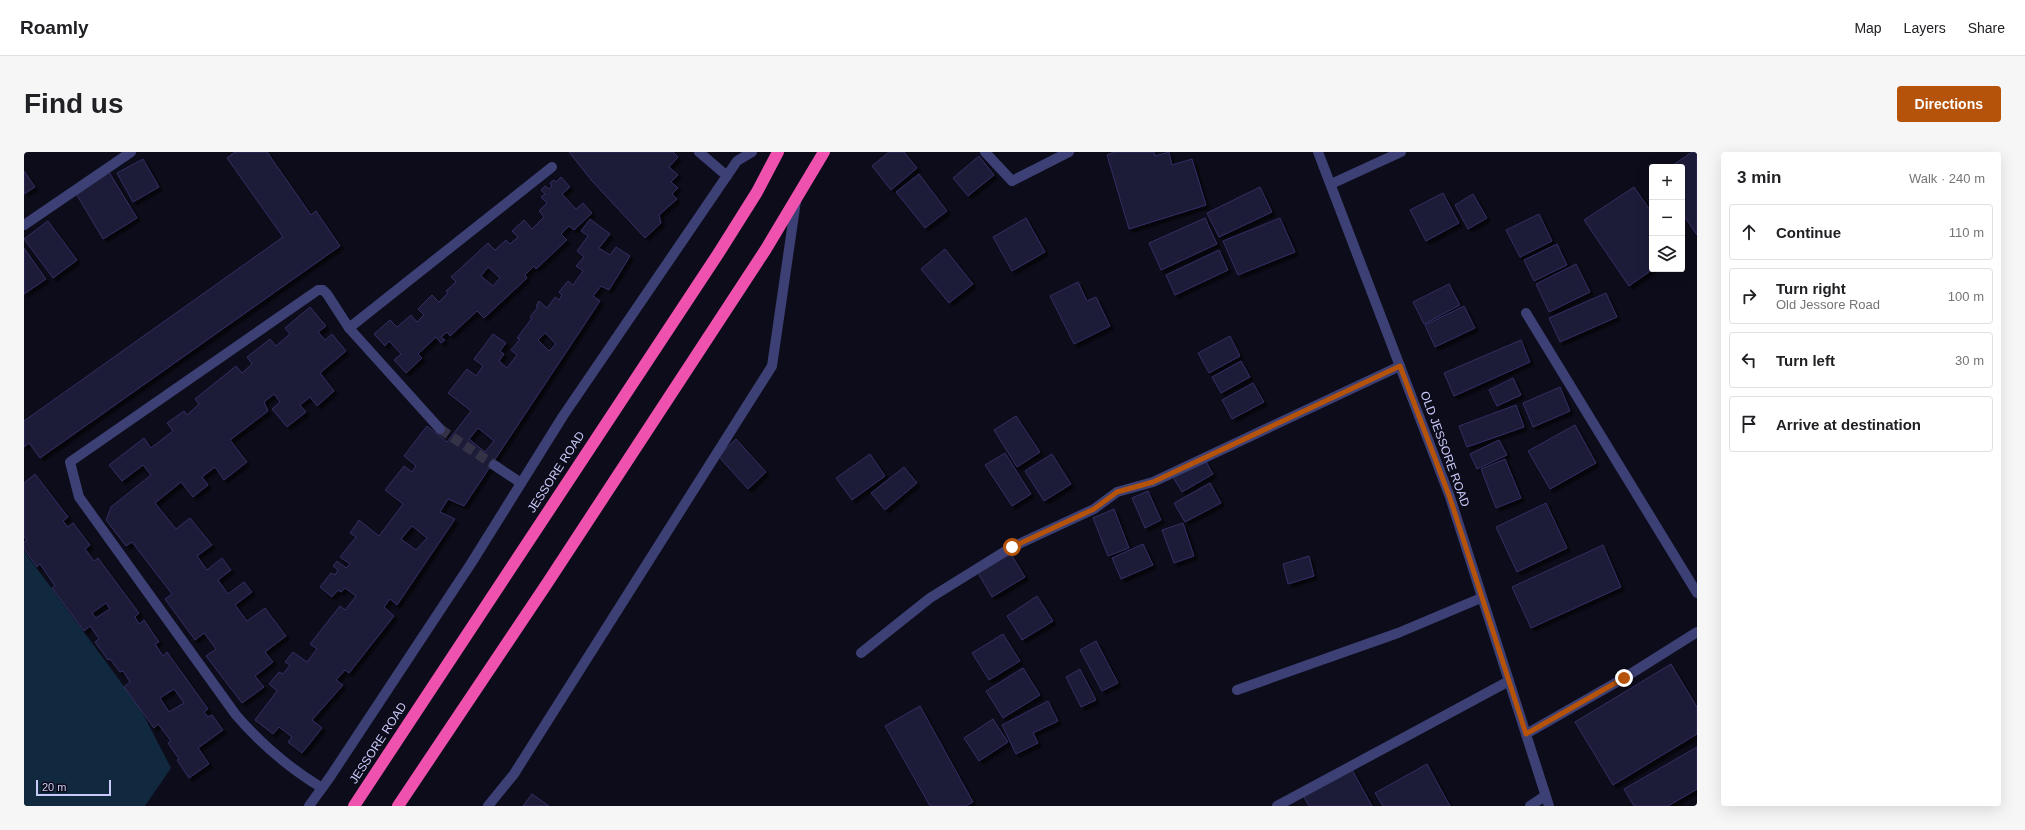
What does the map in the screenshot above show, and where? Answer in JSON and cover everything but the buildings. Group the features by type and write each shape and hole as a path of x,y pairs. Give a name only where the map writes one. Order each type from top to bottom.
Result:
{"highway":[{"name":"JESSORE ROAD","path":"354,806 718,254 756,192 778,152"},
{"path":"398,806 548,582 766,249 824,152"}],"street":[{"path":"24,225 131,152"},
{"path":"699,152 727,176"},
{"path":"308,806 322,788 472,562 563,416 737,161 752,152"},
{"path":"985,152 1012,181 1069,152"},
{"name":"OLD JESSORE ROAD","path":"1318,152 1450,498 1547,801"},
{"path":"1331,184 1401,152"},
{"path":"349,328 552,167"},
{"path":"488,806 514,774 772,366 797,199"},
{"path":"322,788 299,774 256,737 236,715 79,497 70,462 318,290 323,290 327,294 349,328 440,429"},
{"path":"1526,313 1697,593"},
{"path":"861,653 930,598 1012,547 1094,509 1117,492 1153,482 1400,366"},
{"path":"494,465 521,483"},
{"path":"1237,690 1398,633 1481,598"},
{"path":"1526,734 1624,678 1697,632"},
{"path":"1277,806 1509,681"},
{"path":"1530,806 1547,801"}],"water":[{"path":"24,551 140,708 171,768 145,806 24,806"}],"tunnel":[{"path":"440,429 494,465"}],"route":[{"path":"1012,547 1094,509 1117,492 1153,482 1400,366 1450,498 1526,734 1624,678"}]}
